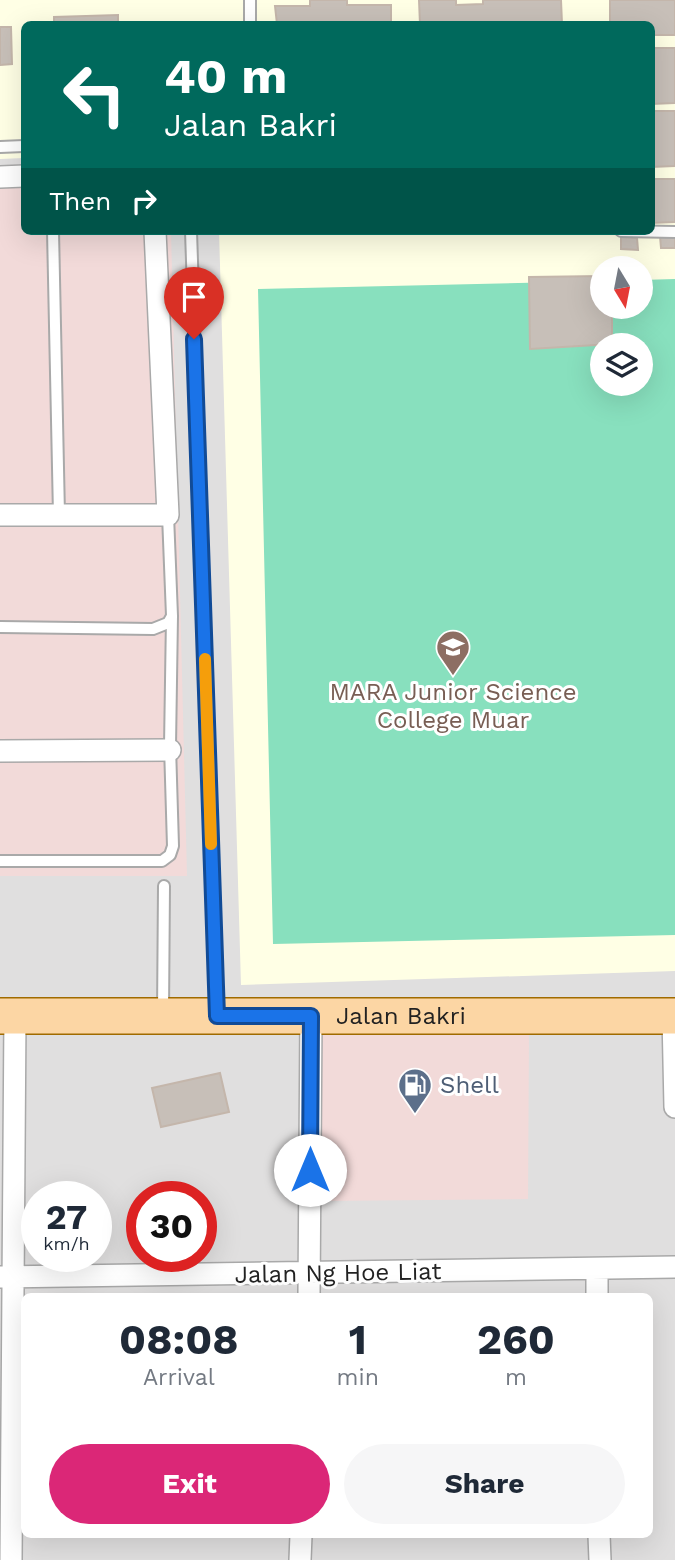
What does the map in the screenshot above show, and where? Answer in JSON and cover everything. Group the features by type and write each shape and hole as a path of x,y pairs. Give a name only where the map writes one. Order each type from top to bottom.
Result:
{"main road":[{"name":"Jalan Bakri","path":"7,1016 674,1016"}],"street":[{"path":"0,177 21,176"},
{"path":"0,515 168,515 155,235"},
{"path":"0,751 170,750"},
{"path":"7,1016 6,1277 11,1560"},
{"path":"309,1293 311,1016"},
{"path":"674,1016 675,1107"},
{"name":"Jalan Ng Hoe Liat","path":"6,1277 310,1262 597,1269 675,1267"},
{"path":"597,1269 597,1293"},
{"path":"300,1560 301,1538"},
{"path":"600,1538 600,1560"}],"lane":[{"path":"250,0 250,21"},
{"path":"0,147 21,146"},
{"path":"655,232 675,232"},
{"path":"53,235 59,515"},
{"path":"191,235 217,1016"},
{"path":"0,861 162,861 170,855 173,846 170,750 172,616 168,515"},
{"path":"0,627 153,629 168,623 172,616"},
{"path":"163,1016 164,886"}],"shaded area":[{"path":"0,0 675,0 675,1560 0,1560"},
{"name":"MARA Junior Science College Muar","path":"0,0 675,0 675,971 241,985 219,235 655,235 655,21 21,21 21,158 0,159"},
{"path":"21,166 21,235 171,235 187,876 0,876 0,167"},
{"path":"320,1030 529,1032 528,1199 320,1201"}],"green space":[{"name":"MARA Junior Science College Muar","path":"675,279 675,935 273,944 258,289 590,281 590,319 653,319 653,280"}],"building":[{"path":"310,0 347,0 347,5 391,5 391,21 277,21 275,6 310,6"},
{"path":"419,0 456,0 456,5 483,4 483,0 561,0 562,21 420,21"},
{"path":"610,0 675,0 675,35 655,35 655,21 610,21"},
{"path":"118,15 118,21 54,21 54,17"},
{"path":"0,27 11,27 12,64 0,65"},
{"path":"655,48 675,48 675,103 655,104"},
{"path":"655,111 675,111 675,166 655,167"},
{"path":"655,179 675,179 675,222 655,223"},
{"path":"660,236 675,237 675,248 661,248"},
{"path":"621,237 637,238 638,250 621,249"},
{"path":"590,276 590,319 612,319 612,333 590,333 590,345 530,349 529,277"},
{"path":"220,1073 229,1112 161,1127 152,1088"}],"slow traffic":[{"path":"205,659 211,844"}],"place":[{"name":"MARA Junior Science College Muar","path":"453,677"},
{"name":"Shell","path":"415,1115"}],"route":[{"path":"194,339 217,1016 311,1016 310,1170"}]}
